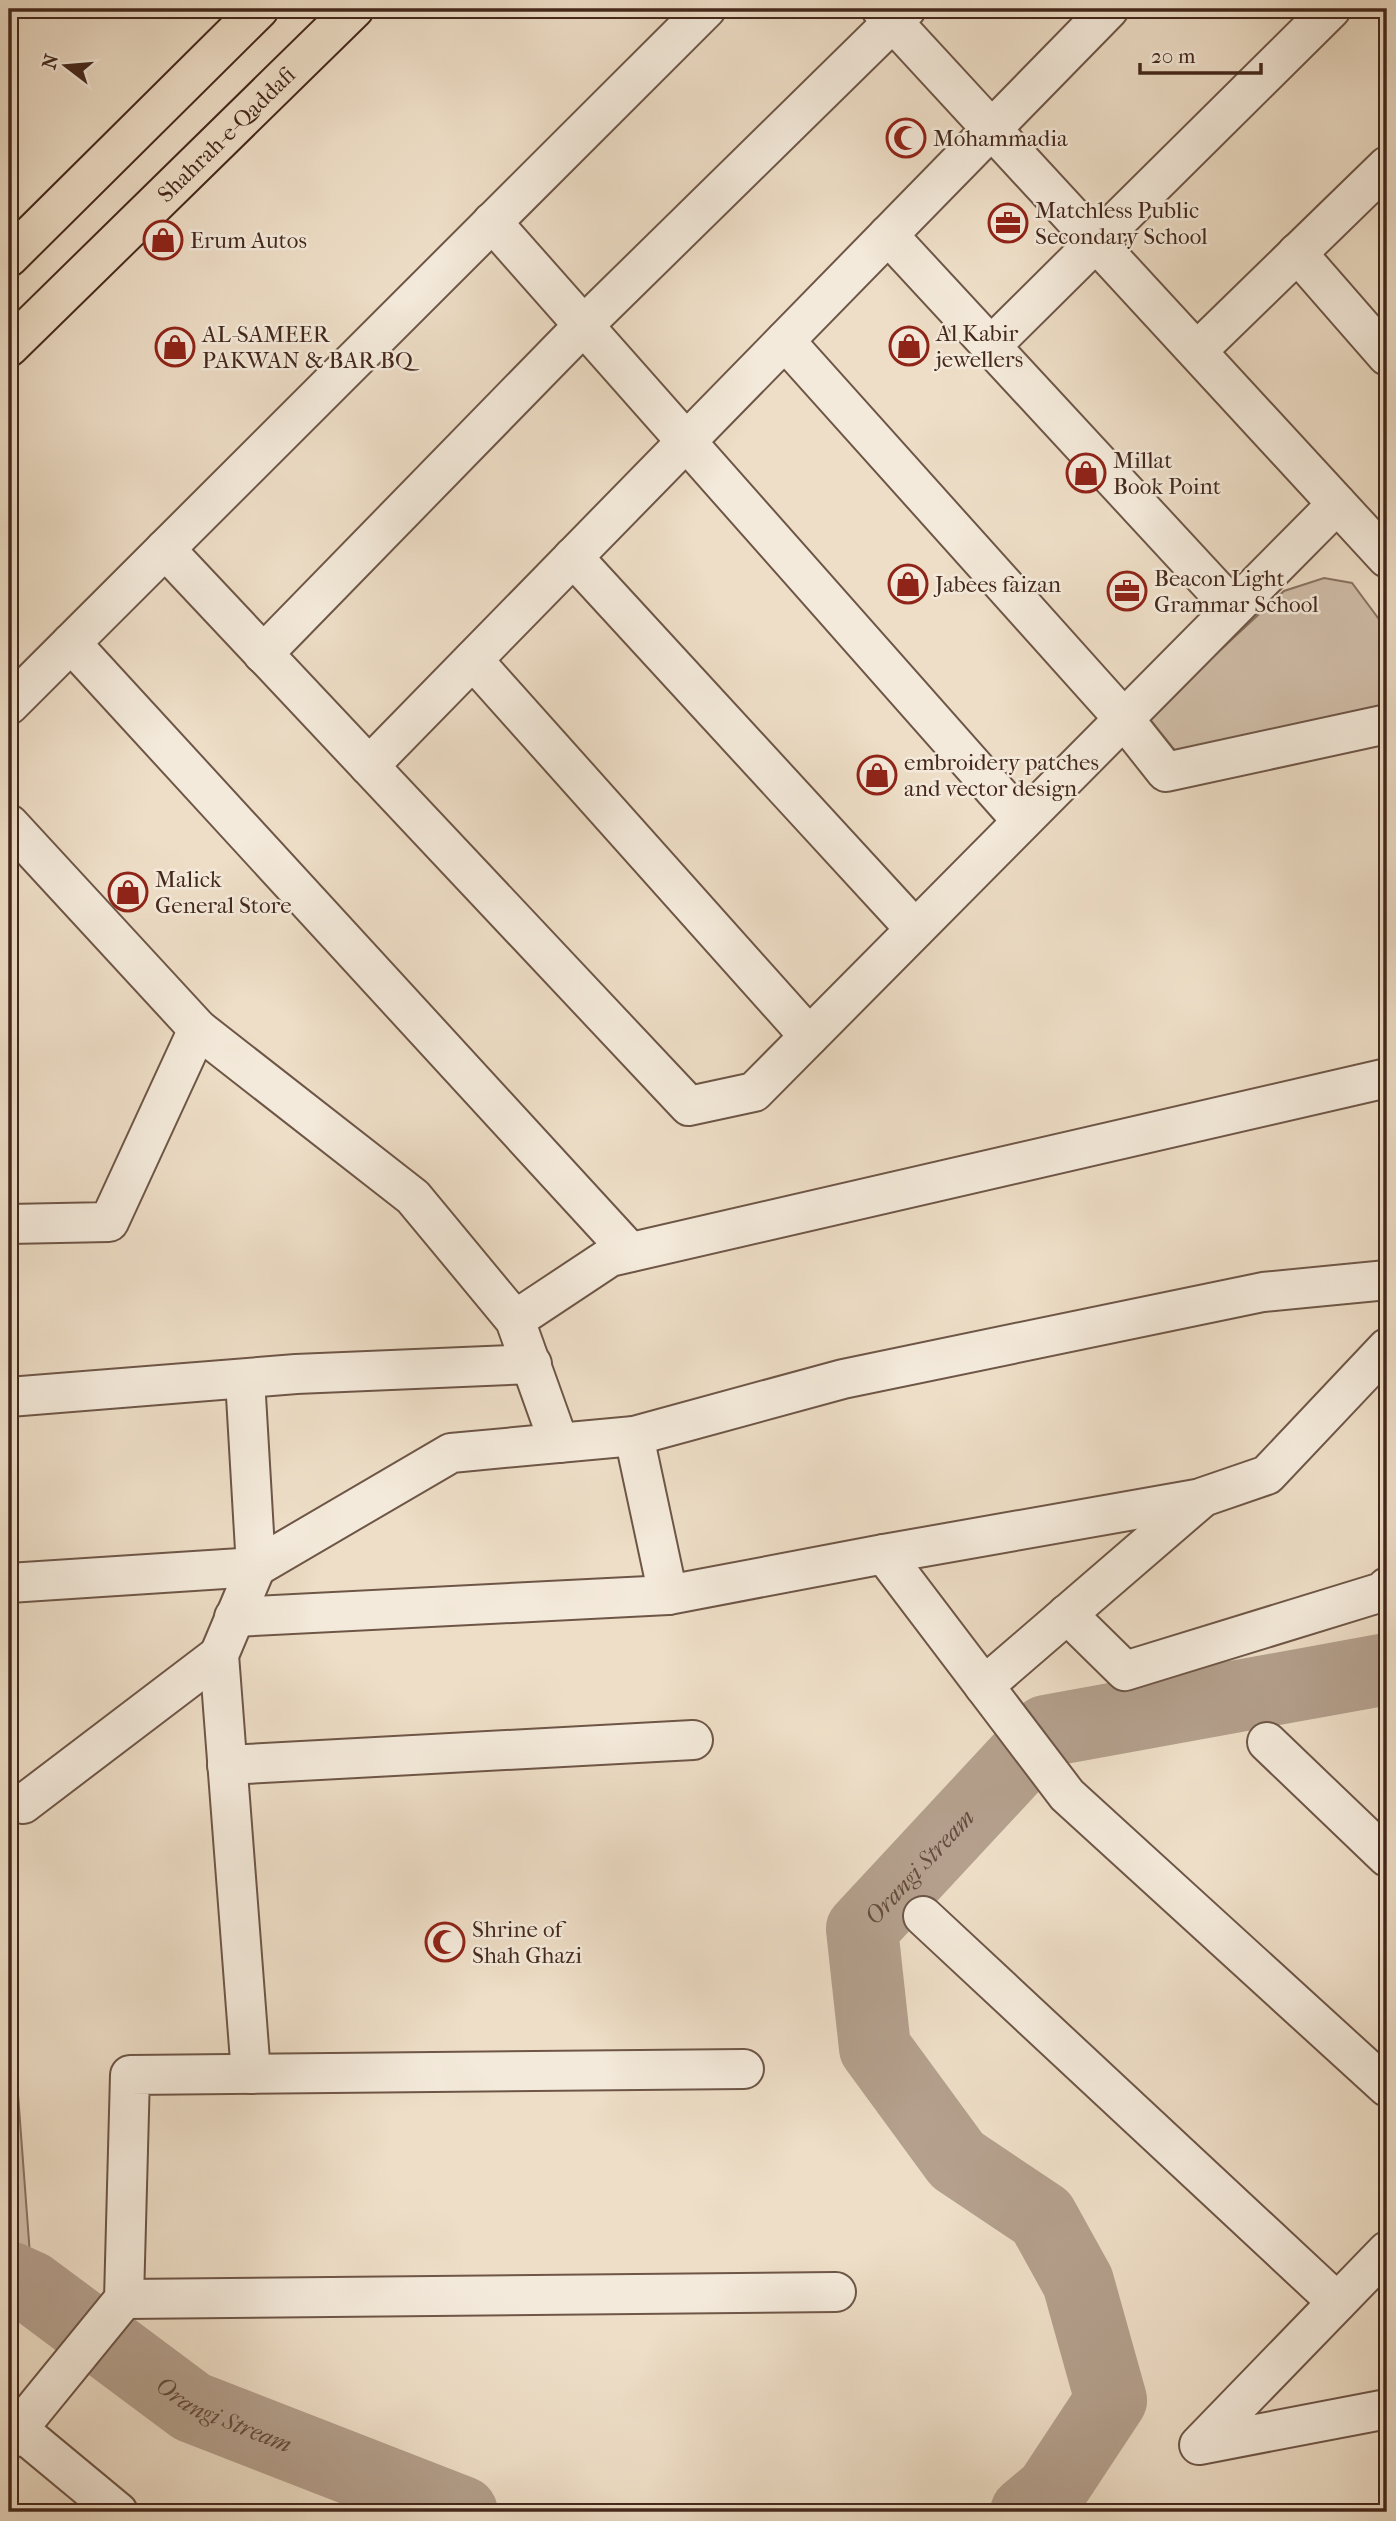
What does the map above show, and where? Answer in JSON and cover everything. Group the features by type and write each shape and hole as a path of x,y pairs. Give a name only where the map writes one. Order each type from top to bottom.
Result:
{"main road":[{"path":"9,257 259,9"},
{"name":"Shahrah-e-Qaddafi","path":"9,347 343,13"}],"street":[{"path":"9,705 706,9"},
{"path":"369,766 1110,9"},
{"path":"991,346 1098,243 1331,9"},
{"path":"263,654 893,13 992,129 1387,558"},
{"path":"1197,351 1387,166"},
{"path":"492,222 1022,821"},
{"path":"888,235 1233,608"},
{"path":"1297,253 1387,356"},
{"path":"785,341 1124,719 1166,772 1387,724"},
{"path":"165,549 689,1106 754,1092 1337,504"},
{"path":"573,557 915,929"},
{"path":"71,643 630,1252"},
{"path":"473,660 809,1036"},
{"path":"9,824 198,1028 413,1197 515,1320 559,1443"},
{"path":"9,1224 109,1222 198,1028"},
{"path":"515,1320 610,1256 1387,1078"},
{"path":"9,1583 256,1567 451,1453 634,1436 870,1373 1263,1292 1387,1280"},
{"path":"234,1618 668,1595 1203,1497 1268,1475 1387,1348"},
{"path":"9,1396 245,1379 531,1364"},
{"path":"245,1379 256,1567 219,1655 251,2074"},
{"path":"634,1436 668,1595"},
{"path":"985,1687 1203,1497"},
{"path":"884,1554 1067,1795 1387,2087"},
{"path":"1067,1614 1125,1671 1382,1592 1387,1587"},
{"path":"23,1804 219,1655"},
{"path":"227,1765 693,1740"},
{"path":"1267,1742 1387,1857"},
{"path":"923,1916 1337,2302"},
{"path":"118,2512 15,2432 122,2300 130,2075 744,2069"},
{"path":"1387,2250 1199,2445 1387,2409"},
{"path":"122,2300 836,2292"}],"shaded area":[{"path":"1324,578 1352,583 1387,630 1387,708 1177,753 1148,717 1284,591"},
{"path":"9,1974 30,2255 9,2246"}],"waterway":[{"name":"Orangi Stream","path":"1026,2512 1051,2491 1111,2400 1078,2282 1042,2217 957,2160 875,2048 862,1929 1046,1731 1387,1669"},
{"name":"Orangi Stream","path":"9,2277 31,2287 192,2407 462,2512"}],"place":[{"name":"Mohammadia","path":"906,138"},
{"name":"Matchless Public Secondary School","path":"1008,223"},
{"name":"Erum Autos","path":"163,240"},
{"name":"Al Kabir jewellers","path":"909,346"},
{"name":"AL-SAMEER PAKWAN & BAR BQ","path":"175,347"},
{"name":"Millat Book Point","path":"1086,473"},
{"name":"Jabees faizan","path":"908,584"},
{"name":"Beacon Light Grammar School","path":"1127,591"},
{"name":"embroidery patches and vector design","path":"877,775"},
{"name":"Malick General Store","path":"128,892"},
{"name":"Shrine of Shah Ghazi","path":"445,1942"}]}
